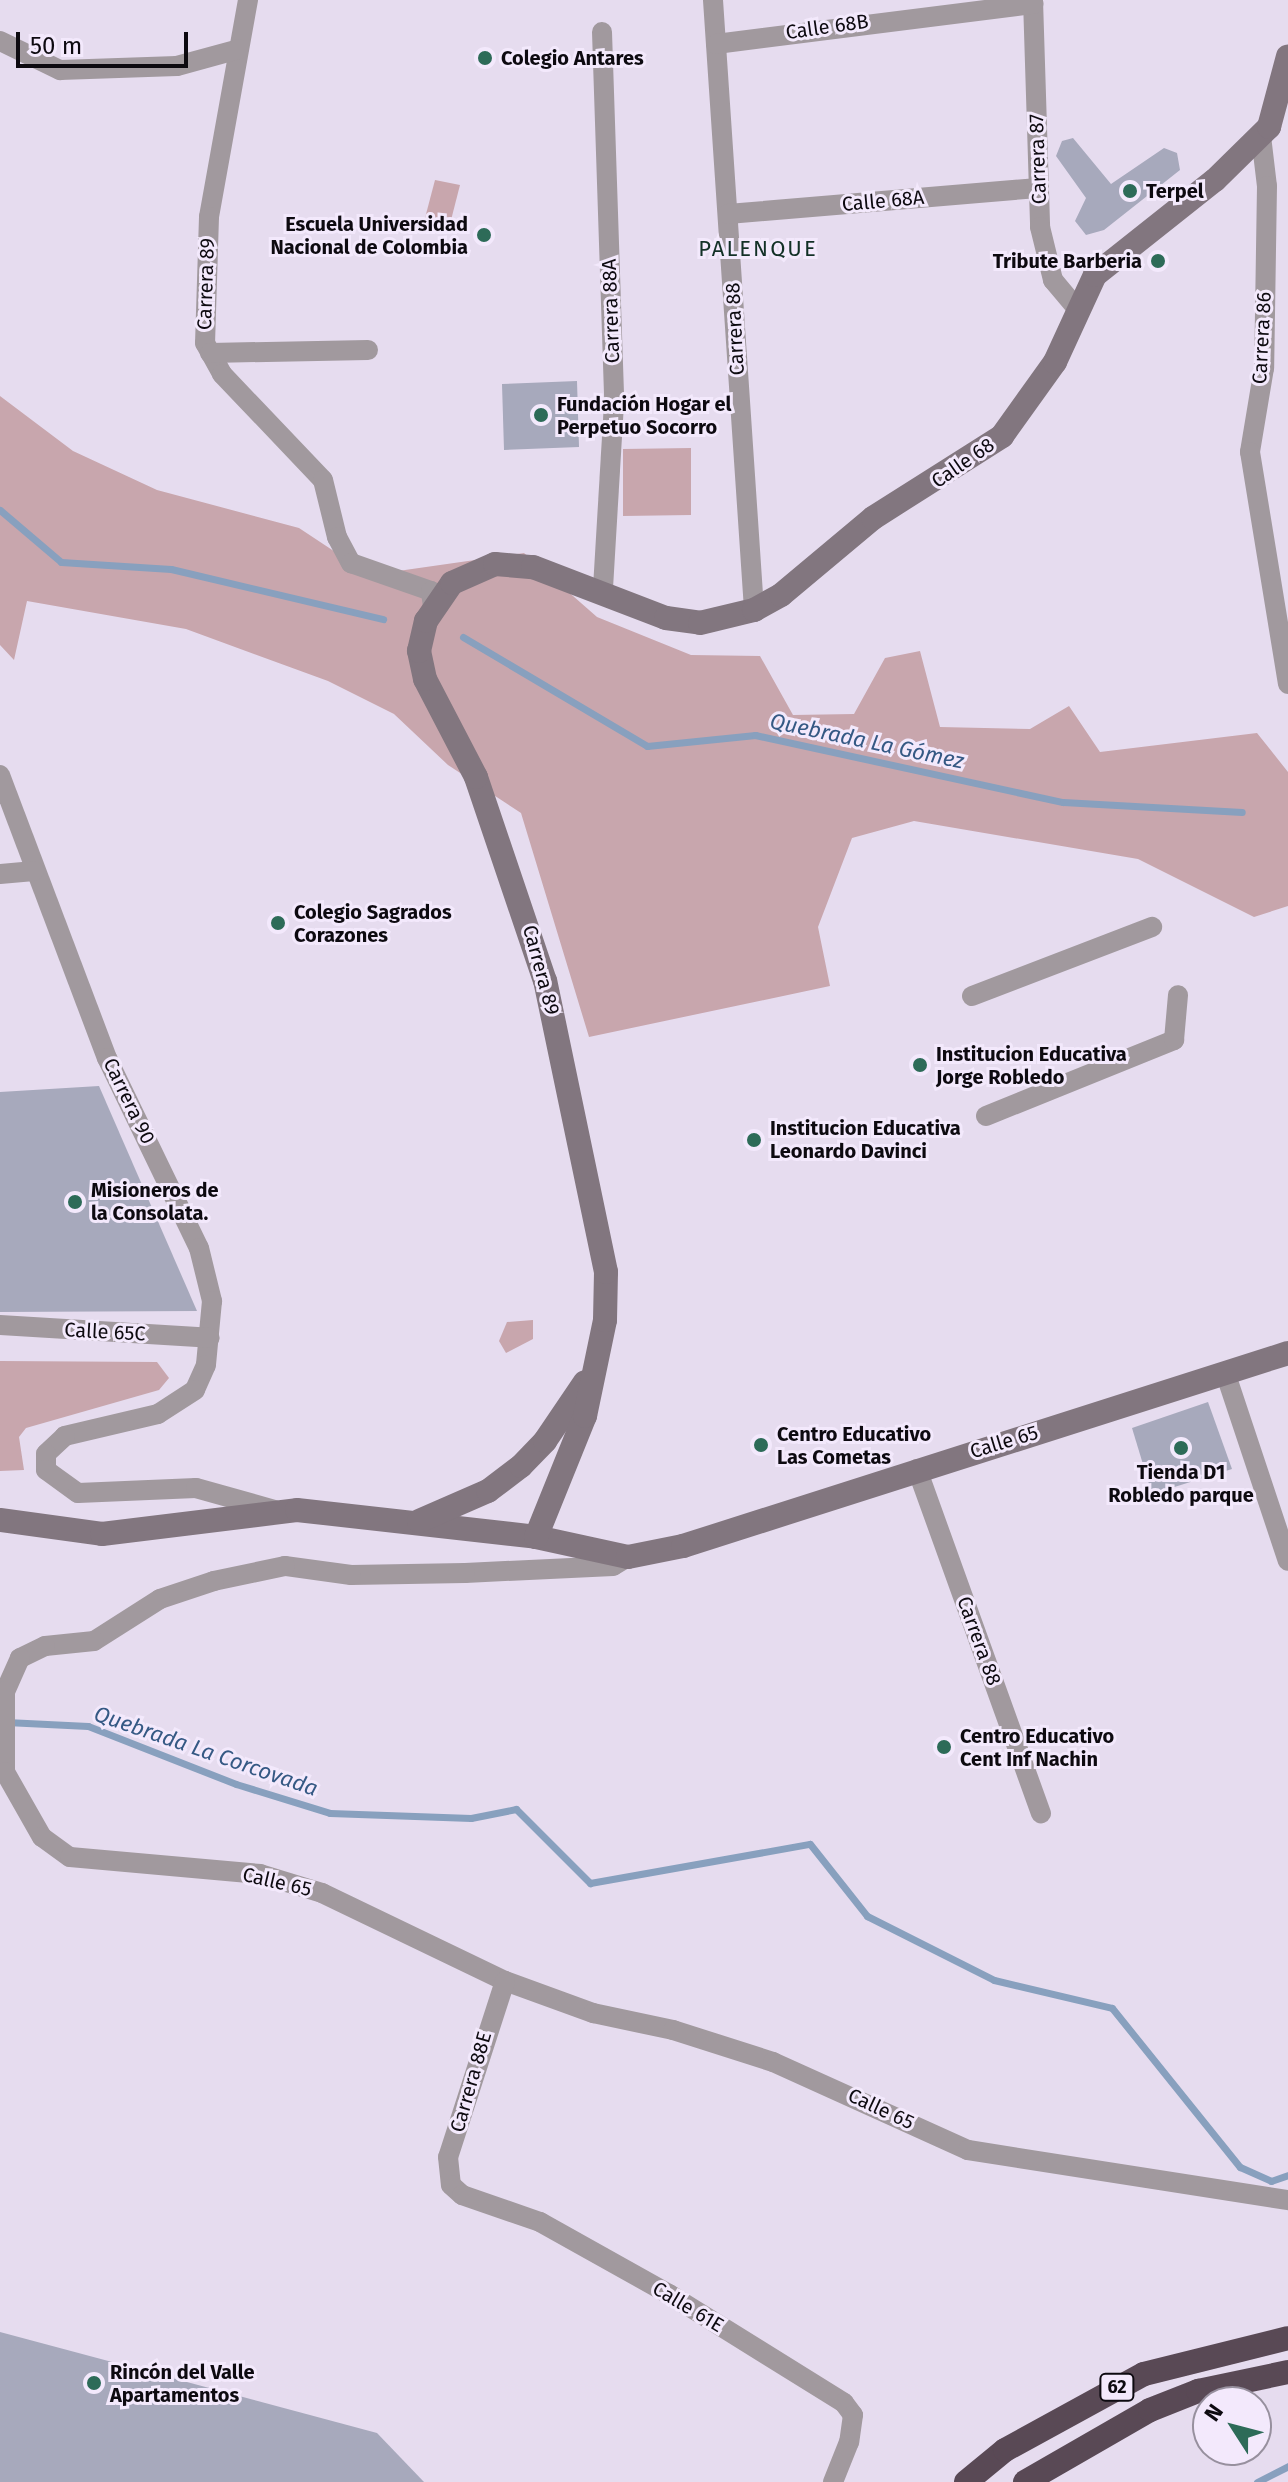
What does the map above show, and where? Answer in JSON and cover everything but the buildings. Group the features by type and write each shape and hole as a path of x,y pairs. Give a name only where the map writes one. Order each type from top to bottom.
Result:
{"highway":[{"name":"62","path":"966,2482 1005,2450 1144,2374 1288,2338"},
{"name":"62","path":"1025,2482 1150,2410 1198,2391 1288,2372"}],"street":[{"name":"Carrera 89","path":"248,0 209,217 203,331 210,353 323,480 337,537 351,563 431,591 433,607"},
{"name":"Carrera 88","path":"713,0 754,610"},
{"name":"Calle 68B","path":"716,44 1033,2"},
{"name":"Carrera 87","path":"1033,2 1038,188 1047,265 1076,307"},
{"name":"Carrera 88A","path":"602,32 614,403 603,590"},
{"path":"0,41 60,70 177,66 239,49"},
{"path":"1261,136 1274,117 1288,56 1288,43"},
{"name":"Calle 68","path":"568,578 683,621 721,621 754,610 781,595 873,518 1002,436 1055,362 1076,307 1095,275 1261,136"},
{"name":"Carrera 86","path":"1261,136 1267,186 1264,368 1250,452 1288,684"},
{"name":"Calle 68A","path":"728,214 1038,188"},
{"path":"210,353 368,350"},
{"name":"Carrera 89","path":"536,1537 564,1478 600,1351 606,1272 569,1083 508,858 469,759 425,679 421,637 433,607 452,583 479,567 524,566 568,578"},
{"name":"Carrera 90","path":"0,775 107,1058 199,1248 210,1283 210,1338 204,1374 186,1398 158,1414 65,1436 46,1454 46,1470 57,1484 78,1493 196,1488 275,1510"},
{"path":"0,817 23,835"},
{"path":"0,874 34,871"},
{"path":"972,996 1152,927"},
{"path":"986,1116 1174,1040 1178,995"},
{"name":"Calle 65C","path":"0,1325 210,1338"},
{"name":"Carrera 89","path":"413,1523 464,1503 521,1466 567,1414 600,1351"},
{"name":"Calle 65","path":"1288,1353 683,1546 628,1557 613,1566 351,1575 285,1566 214,1581 160,1599 94,1641 28,1653 11,1670 5,1691 1,1750 9,1781 42,1837 61,1854 290,1883 395,1924 505,1981 593,2013 673,2030 773,2062 989,2156 1288,2200"},
{"path":"1225,1372 1288,1561"},
{"name":"Carrera 88","path":"917,1469 1041,1813"},
{"name":"Calle 65","path":"0,1520 102,1534 275,1510 536,1537 628,1557"},
{"name":"Carrera 88E","path":"451,2185 448,2157 505,1981"},
{"name":"Calle 61E","path":"451,2185 462,2195 540,2222 643,2279 844,2403 853,2415 849,2442 833,2482"}],"shaded area":[{"path":"435,180 460,185 450,224 425,218"},
{"path":"0,396 73,451 157,490 299,528 370,575 524,553 597,617 691,655 760,656 793,715 854,714 885,658 920,651 940,727 1030,729 1069,706 1100,752 1257,733 1288,772 1288,906 1254,917 1138,859 914,821 852,838 818,927 830,986 589,1037 521,813 448,765 394,714 328,681 186,629 27,601 14,660 0,645"},
{"path":"691,448 691,515 623,516 623,449"},
{"path":"533,1320 533,1339 506,1353 499,1341 507,1322"},
{"path":"0,1361 157,1362 169,1378 159,1390 26,1428 19,1437 24,1470 0,1471"}],"waterway":[{"name":"Quebrada La Gómez","path":"0,510 61,562 171,569 383,619"},
{"name":"Quebrada La Gómez","path":"463,637 647,746 755,735 1063,802 1242,812"},
{"name":"Quebrada La Corcovada","path":"6,1722 88,1726 236,1784 330,1813 471,1818 516,1809 590,1883 810,1844 867,1916 994,1980 1112,2008 1240,2167 1271,2181 1288,2175"},
{"path":"1257,2482 1288,2466"}],"place":[{"name":"Colegio Antares","path":"485,58"},
{"name":"Terpel","path":"1130,191"},
{"name":"Escuela Universidad Nacional de Colombia","path":"484,235"},
{"name":"Tribute Barberia","path":"1158,261"},
{"name":"Fundación Hogar el Perpetuo Socorro","path":"541,415"},
{"name":"Colegio Sagrados Corazones","path":"278,923"},
{"name":"Institucion Educativa Jorge Robledo","path":"920,1065"},
{"name":"Institucion Educativa Leonardo Davinci","path":"754,1140"},
{"name":"Misioneros de la Consolata.","path":"75,1202"},
{"name":"Centro Educativo Las Cometas","path":"761,1445"},
{"name":"Tienda D1 Robledo parque","path":"1181,1448"},
{"name":"Centro Educativo Cent Inf Nachin","path":"944,1747"},
{"name":"Rincón del Valle Apartamentos","path":"94,2383"}],"district":[{"name":"PALENQUE","path":"758,249"}]}
